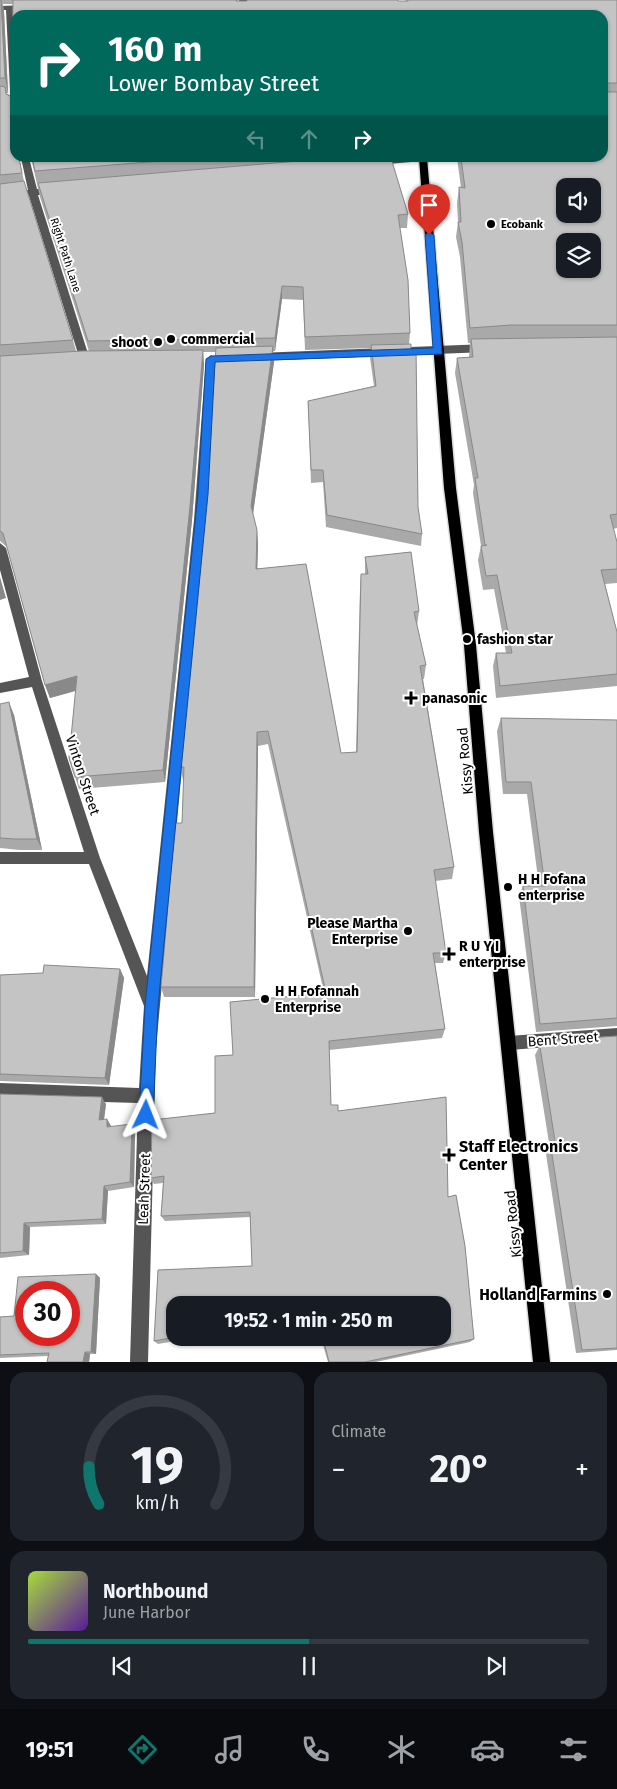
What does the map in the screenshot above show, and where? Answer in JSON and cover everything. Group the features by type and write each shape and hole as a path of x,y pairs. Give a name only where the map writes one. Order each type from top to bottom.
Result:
{"main road":[{"name":"Kissy Road","path":"423,162 450,488 470,644 486,832 510,1043 542,1362"}],"street":[{"path":"0,8 37,7"},
{"name":"Right Path Lane","path":"26,162 33,193 85,360"},
{"path":"0,195 62,191"},
{"path":"250,358 438,352 498,347"},
{"name":"Leah Street","path":"139,1362 147,1096 152,1006 203,494 211,359"},
{"name":"Vinton Street","path":"0,548 36,681 93,858 152,1006"},
{"path":"0,688 36,681"},
{"path":"0,858 93,858"},
{"name":"Bent Street","path":"510,1043 617,1035"},
{"path":"0,1091 147,1096"}],"building":[{"path":"1,0 5,78 0,78"},
{"path":"13,0 617,0 617,83 608,83 608,10 13,10"},
{"path":"0,86 5,87 6,94 10,96 10,162 20,162 22,173 0,175"},
{"path":"608,92 617,92 617,325 511,325 470,328 462,242 458,222 461,222 459,187 465,188 462,162 608,162"},
{"path":"33,162 149,162 35,171"},
{"path":"287,162 392,162 408,214 398,215 408,280 410,333 305,337 303,287 282,286 275,338 88,341 38,183"},
{"path":"24,181 73,340 0,345 0,184"},
{"path":"617,337 617,514 610,515 617,542 617,569 601,570 617,632 617,674 500,686 496,653 512,653 497,575 486,576 481,546 487,545 485,545 475,478 478,478 457,358 473,357 471,339"},
{"path":"411,344 411,350 416,349 418,507 422,534 327,515 323,470 311,470 308,401 376,386 371,345"},
{"path":"273,346 251,506 257,530 256,569 306,564 341,753 357,752 361,574 368,574 365,557 411,552 419,611 414,612 426,665 420,666 454,867 434,870 446,953 433,953 445,1029 329,1041 331,1105 338,1105 338,1111 446,1097 448,1197 456,1195 465,1246 474,1339 451,1344 451,1296 166,1296 166,1339 154,1341 158,1270 252,1266 250,1212 161,1216 164,1176 151,1178 152,1120 215,1113 215,1056 233,1055 230,1002 326,993 268,731 257,732 254,987 161,987 175,823 182,823 184,767 180,767 205,505 216,348"},
{"path":"203,350 190,506 163,770 75,777 69,758 77,676 45,685 3,533 0,531 0,356 82,351"},
{"path":"9,702 37,839 0,838 0,704"},
{"path":"501,718 617,720 617,1018 540,1024 523,886 545,886 531,782 506,782"},
{"path":"44,965 120,969 105,1078 0,1074 0,975 43,973"},
{"path":"617,1036 617,1348 582,1350 551,1148 556,1147 540,1047 543,1047 542,1041"},
{"path":"0,1094 102,1097 99,1120 107,1119 107,1127 132,1124 130,1182 104,1186 102,1219 24,1223 23,1251 0,1253"},
{"path":"96,1274 91,1352 85,1352 83,1362 47,1362 49,1353 0,1355 0,1317 14,1316 15,1306 15,1346 80,1346 80,1281 18,1281 18,1277"},
{"path":"325,1346 441,1346 365,1362 329,1362"}],"place":[{"name":"Ecobank","path":"491,224"},
{"name":"commercial","path":"171,339"},
{"name":"shoot","path":"158,342"},
{"name":"fashion star","path":"467,639"},
{"name":"panasonic","path":"411,698"},
{"name":"H H Fofana enterprise","path":"508,887"},
{"name":"Please Martha Enterprise","path":"408,931"},
{"name":"R U Y I enterprise","path":"449,954"},
{"name":"H H Fofannah Enterprise","path":"265,999"},
{"name":"Staff Electronics Center","path":"449,1155"},
{"name":"Holland Farmins","path":"607,1294"}],"route":[{"path":"146,1115 152,1006 163,878 182,717 193,576 203,494 211,359 438,352 429,235"}]}
